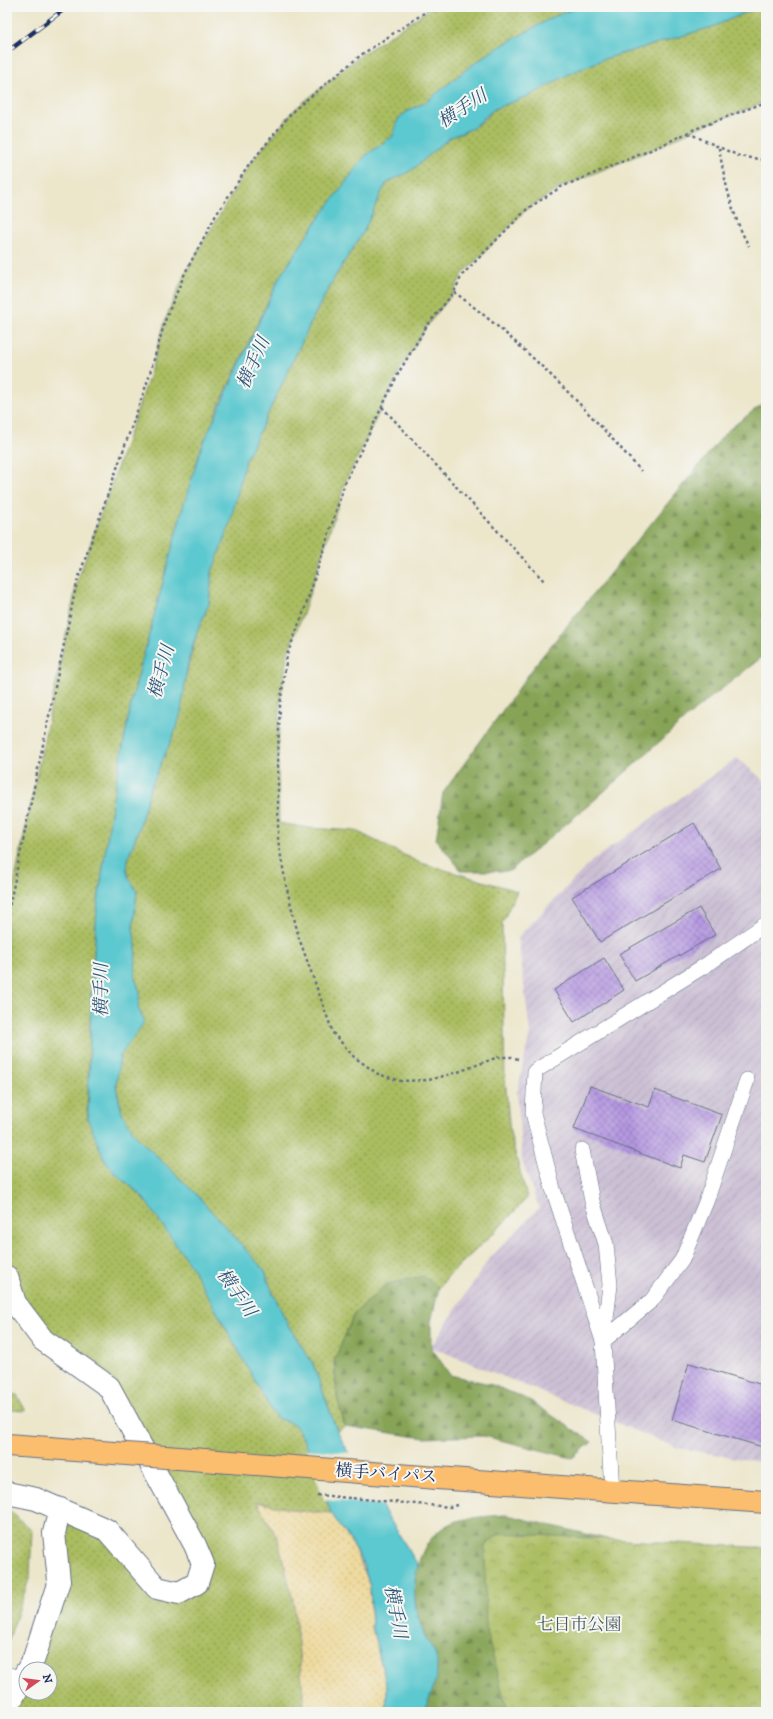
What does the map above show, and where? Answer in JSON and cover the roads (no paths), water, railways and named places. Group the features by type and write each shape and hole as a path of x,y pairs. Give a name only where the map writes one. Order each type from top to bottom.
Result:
{"highway":[{"name":"横手バイパス","path":"7,1445 766,1502"}],"street":[{"path":"7,1277 15,1303 43,1340 109,1387 195,1544 203,1564 197,1583 179,1593 157,1588 107,1530 36,1499 7,1493"},
{"path":"32,1661 34,1658 59,1581 54,1533 60,1509"},
{"path":"7,1708 18,1681"}],"lane":[{"path":"603,1341 553,1189 535,1120 535,1071 709,963 766,924"},
{"path":"603,1341 652,1300 682,1260 706,1202 748,1080"},
{"path":"582,1150 592,1201 606,1244 610,1285 603,1341 612,1491"}],"water":[{"name":"横手川","path":"579,7 759,7 712,27 604,59 569,74 531,95 494,109 473,128 449,138 412,170 387,183 364,231 336,275 316,312 245,462 230,524 212,572 209,604 197,632 188,662 181,712 177,727 150,789 128,859 128,876 137,891 133,929 136,945 135,978 140,992 138,1008 144,1020 143,1024 120,1056 116,1086 122,1113 137,1137 196,1194 265,1271 272,1291 288,1325 313,1364 337,1431 348,1452 418,1565 415,1583 415,1601 425,1637 436,1656 436,1678 432,1692 423,1712 386,1712 387,1687 372,1627 370,1587 363,1564 352,1543 331,1513 311,1454 303,1438 295,1425 277,1418 273,1413 193,1269 142,1196 114,1172 105,1161 88,1120 91,998 97,909 113,799 132,699 183,507 201,448 280,276 319,218 365,156 393,136 399,118 408,111 426,102 468,68 494,50 555,16"}],"railway":[{"path":"7,52 67,7"}],"park label":[{"name":"七日市公園","path":"579,1625"}]}
